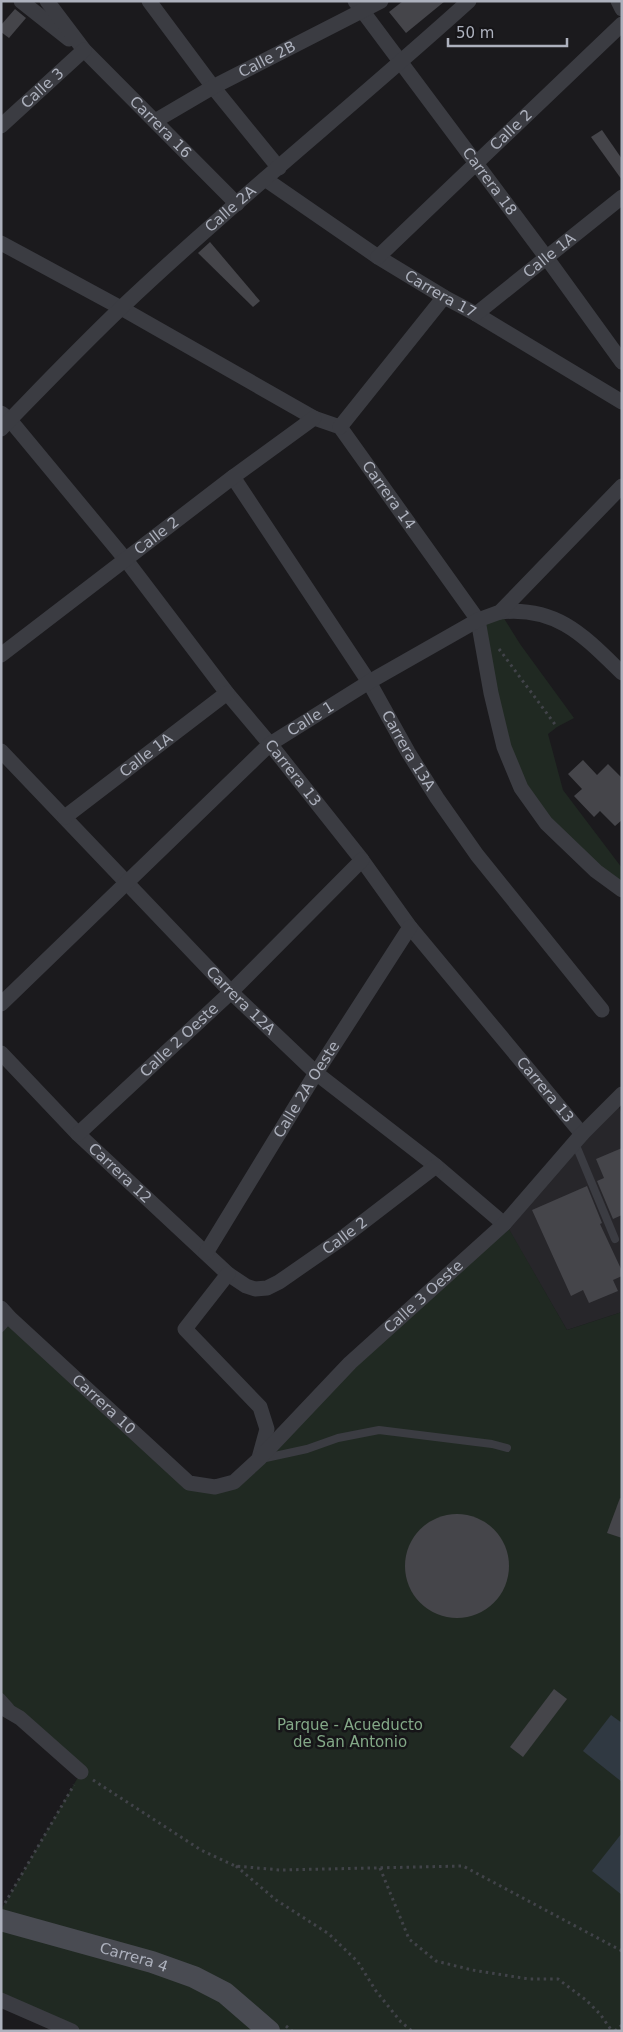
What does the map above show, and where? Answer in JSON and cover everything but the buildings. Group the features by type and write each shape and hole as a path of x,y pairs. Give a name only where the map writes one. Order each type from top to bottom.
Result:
{"main road":[{"name":"Carrera 4","path":"1,1920 152,1962 194,1977 225,1993 261,2027"}],"street":[{"name":"Carrera 16","path":"20,1 84,50"},
{"name":"Carrera 16","path":"47,1 84,50 237,204"},
{"path":"149,1 213,87 279,168"},
{"name":"Calle 2B","path":"155,122 213,87 358,6 381,1"},
{"name":"Calle 2A","path":"4,421 121,308 265,179 401,63 469,1"},
{"path":"618,1 622,9"},
{"name":"Carrera 18","path":"358,6 622,362"},
{"name":"Calle 2","path":"378,257 622,24"},
{"name":"Calle 3","path":"1,126 84,50"},
{"name":"Carrera 17","path":"265,179 378,257 622,402"},
{"name":"Calle 1A","path":"476,314 622,197"},
{"path":"1,243 121,308 314,418 340,426 444,297"},
{"name":"Calle 2","path":"1,654 233,477 314,418"},
{"name":"Carrera 13","path":"4,421 126,560 227,693 362,860 410,927 578,1138"},
{"name":"Carrera 14","path":"340,426 478,620 491,693 504,747 522,788 546,823 596,871 622,890"},
{"name":"Carrera 13A","path":"233,477 370,682 408,752 447,812 477,855 602,1010"},
{"name":"Calle 1","path":"1,1004 270,744 370,682 478,620 500,612 622,486"},
{"path":"500,612 516,610 548,615 585,637 622,673"},
{"name":"Calle 1A","path":"65,817 227,693"},
{"name":"Carrera 12A","path":"1,751 232,992 316,1072 436,1166 504,1224"},
{"name":"Calle 2 Oeste","path":"78,1134 232,992 362,860"},
{"name":"Calle 2A Oeste","path":"206,1253 316,1072 410,927"},
{"name":"Carrera 12","path":"1,1053 78,1134 228,1274 246,1286"},
{"name":"Calle 3 Oeste","path":"215,1487 234,1482 259,1459 350,1363 504,1224 578,1138 622,1094"},
{"name":"Calle 2","path":"246,1286 255,1289 267,1288 299,1269 436,1166"},
{"path":"228,1274 185,1329 260,1407 267,1429 259,1459"},
{"name":"Carrera 10","path":"4,1318 188,1483 215,1487"},
{"path":"1,1707 20,1718 81,1772"},
{"path":"1,2000 72,2031"}],"lane":[{"path":"578,1138 615,1239"},
{"path":"259,1459 307,1449 338,1438 379,1430 492,1444 507,1448"},
{"path":"1,1697 20,1718"}],"path":[{"path":"495,643 557,726"},
{"path":"2,1909 81,1772 201,1850 235,1866 276,1900 329,1934 358,1962 376,1991 401,2022 412,2031"},
{"path":"235,1866 280,1870 463,1866 622,1951"},
{"path":"380,1868 409,1939 436,1961 472,1970 530,1979 558,1979 586,2000 613,2031 622,2025"}],"shaded area":[{"path":"616,1100 622,1114 622,1312 567,1330 509,1230"},
{"path":"611,1715 622,1723 622,1782 583,1751"},
{"path":"622,1833 622,1895 592,1871"}],"green space":[{"path":"500,612 520,644 574,718 548,734 563,790 622,868 622,890 521,788 478,620"},
{"name":"Parque - Acueducto de San Antonio","path":"509,1229 567,1330 622,1312 622,2031 72,2031 1,2000 1,1910 81,1772 1,1707 1,1308 188,1483 234,1482 350,1363"}]}
